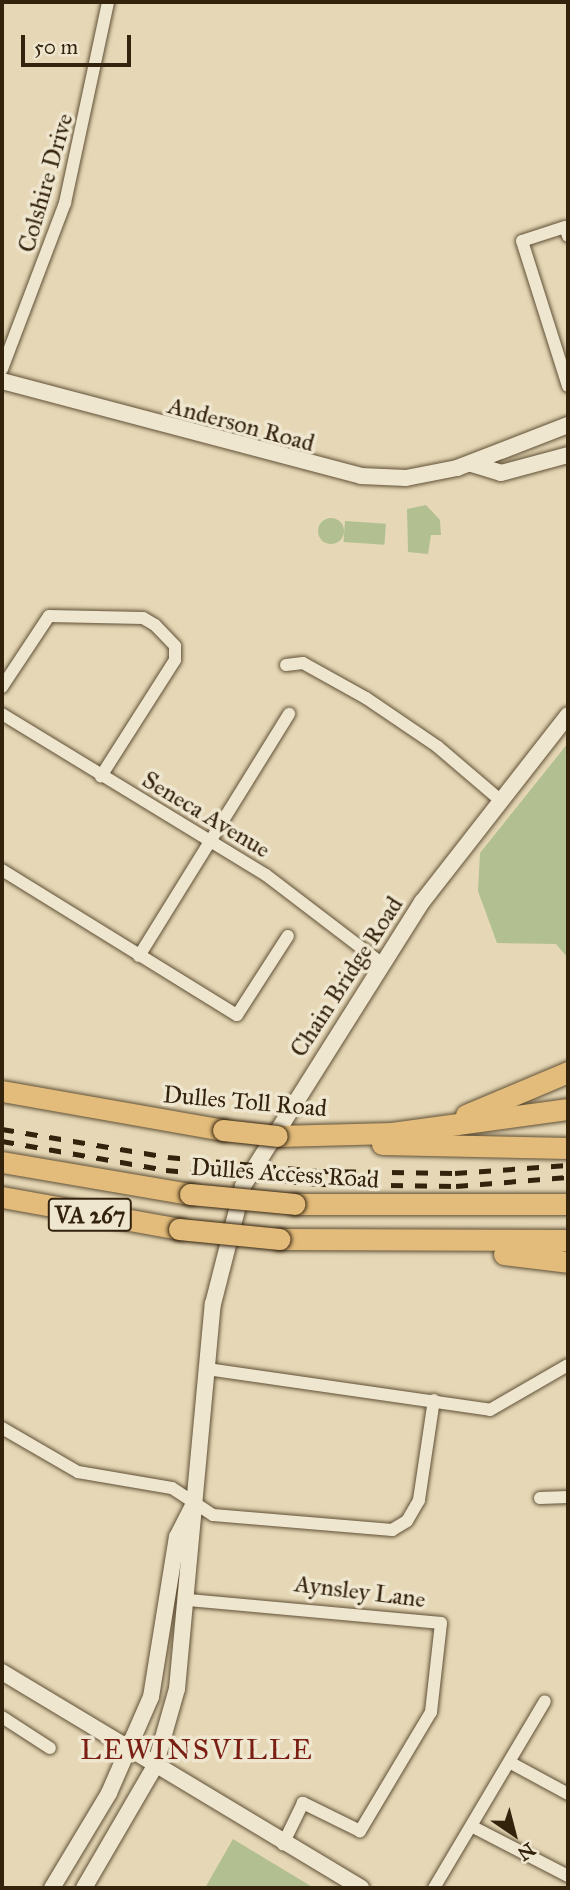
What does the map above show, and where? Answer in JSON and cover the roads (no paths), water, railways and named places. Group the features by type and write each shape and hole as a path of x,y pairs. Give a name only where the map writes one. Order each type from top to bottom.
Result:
{"highway":[{"path":"392,1133 489,1108 568,1072"},
{"name":"Dulles Toll Road","path":"2,1091 223,1130 277,1136"},
{"name":"Dulles Toll Road","path":"332,1138 392,1133 568,1109"},
{"name":"Dulles Access Road","path":"277,1136 332,1138 448,1149 568,1148"},
{"name":"Dulles Access Road","path":"2,1161 190,1194 295,1204 568,1203"},
{"name":"VA 267","path":"2,1197 179,1229 281,1239 404,1244 568,1240"},
{"path":"404,1244 568,1262"}],"street":[{"name":"Colshire Drive","path":"2,369 65,203 108,2"},
{"path":"568,236 565,227 522,242 568,386"},
{"name":"Anderson Road","path":"2,382 348,475 406,478 472,464 495,449 566,423"},
{"name":"Anderson Road","path":"472,464 501,473 568,455"},
{"path":"2,687 49,616 143,618 161,631 175,646 175,660 101,776"},
{"path":"286,665 303,663 366,698 438,747 500,800"},
{"name":"Seneca Avenue","path":"2,714 285,888 381,963"},
{"path":"139,956 289,714"},
{"name":"Chain Bridge Road","path":"84,1888 155,1766 177,1689 190,1600 207,1369 217,1283 243,1186 381,963 500,800 568,715"},
{"path":"2,870 237,1015 288,936"},
{"path":"207,1369 490,1410 568,1365"},
{"path":"2,1428 78,1472 173,1488 213,1515 392,1530 407,1521 419,1500 434,1400"},
{"path":"540,1498 568,1497"},
{"name":"Chain Bridge Road","path":"52,1888 130,1752 151,1697 177,1537 196,1501"},
{"name":"Aynsley Lane","path":"190,1600 294,1605 441,1623 431,1712 360,1831 303,1803 283,1844"},
{"path":"2,1672 130,1752 361,1888"},
{"path":"434,1888 475,1828 545,1701"},
{"path":"2,1717 50,1748"},
{"path":"511,1763 568,1794"},
{"path":"475,1828 568,1876"}],"railway":[{"path":"2,1129 168,1157 320,1171 455,1173 568,1165"},
{"path":"2,1141 166,1170 319,1184 456,1186 568,1177"}],"district":[{"name":"LEWINSVILLE","path":"197,1750"}]}
